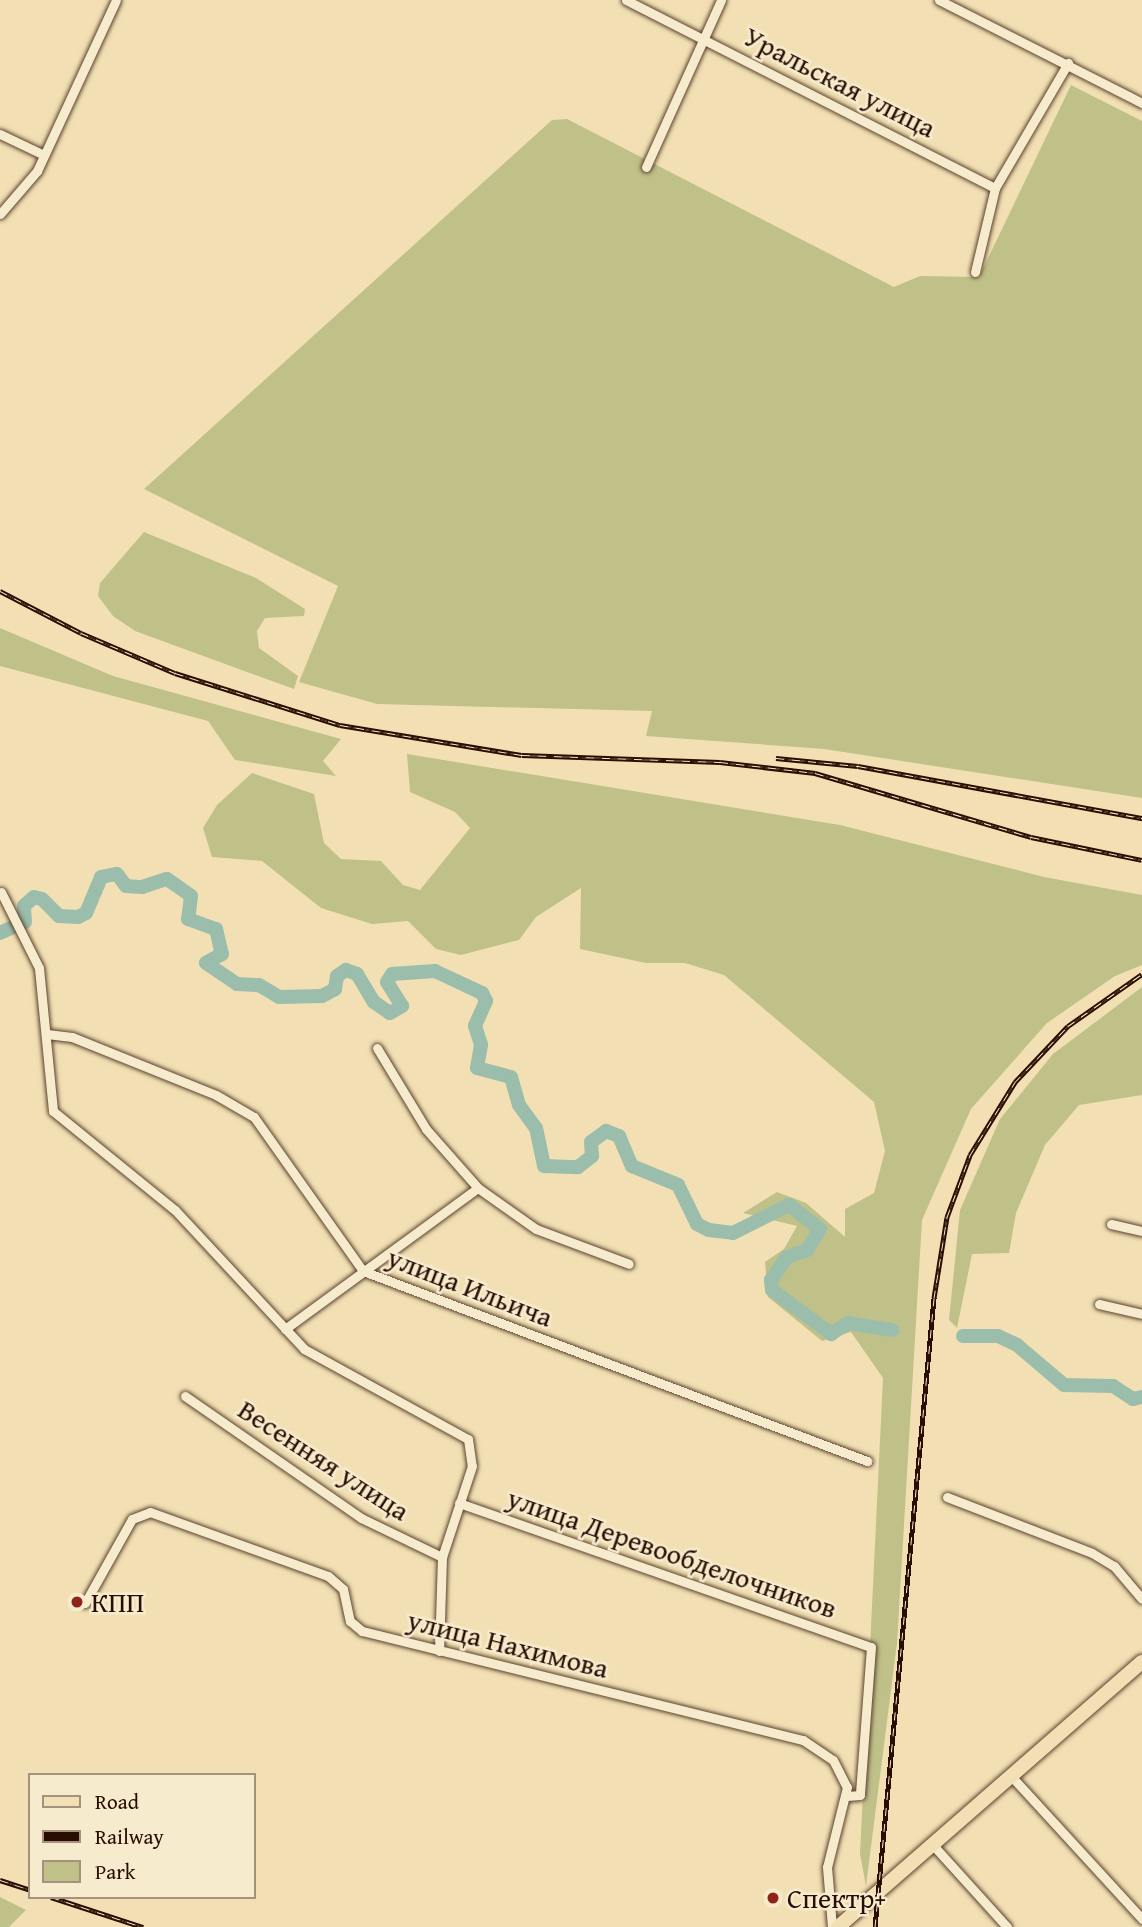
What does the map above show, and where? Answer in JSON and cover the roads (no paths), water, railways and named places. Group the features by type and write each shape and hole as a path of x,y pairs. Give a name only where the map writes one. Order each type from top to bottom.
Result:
{"main road":[{"path":"838,1927 1142,1662"}],"street":[{"path":"0,214 28,185 116,0"},
{"name":"Уральская улица","path":"626,0 702,36 995,188"},
{"path":"646,167 702,36 721,0"},
{"path":"939,0 1068,63 1142,103"},
{"path":"975,272 995,188 1068,63"},
{"path":"0,134 42,154"},
{"path":"1,892 39,968 53,1111 175,1210 304,1349 468,1439 472,1466 442,1558 439,1651"},
{"name":"улица Ильича","path":"47,1034 72,1037 216,1095 254,1117 363,1271 867,1461"},
{"path":"377,1048 426,1129 478,1188 536,1229 629,1264"},
{"path":"285,1329 478,1188"},
{"path":"1111,1224 1142,1231"},
{"path":"1100,1304 1142,1314"},
{"name":"Весенняя улица","path":"185,1396 361,1518 442,1558"},
{"path":"947,1497 1092,1553 1114,1566 1142,1599"},
{"name":"улица Деревообделочников","path":"459,1503 871,1647 860,1795 847,1796"},
{"name":"улица Нахимова","path":"85,1603 132,1519 150,1512 320,1572 343,1589 349,1621 357,1629 803,1740 821,1749 839,1768 847,1796"},
{"path":"1012,1777 1142,1919"},
{"path":"832,1927 829,1856 847,1796"},
{"path":"932,1844 1007,1927"}],"waterway":[{"path":"25,922 24,906 34,897 42,899 59,916 78,917 86,913 101,877 117,874 126,886 142,887 167,879 191,896 188,919 216,929 222,954 206,963 237,984 259,985 279,997 322,996 335,989 337,976 346,970 357,974 374,1002 390,1013 402,1006 387,982 392,974 435,971 482,993 486,1001 475,1026 481,1045 477,1068 511,1077 519,1105 536,1128 544,1166 578,1167 592,1156 591,1142 606,1131 619,1136 632,1166 678,1185 697,1224 709,1230 733,1233 789,1205 820,1229 807,1250 787,1257 771,1280 772,1290 831,1334 848,1323 892,1330"},
{"path":"0,933 15,926"},
{"path":"963,1336 998,1336 1017,1345 1064,1385 1113,1386 1133,1399 1142,1397"}],"railway":[{"path":"0,591 81,633 175,673 340,725 522,755 720,762 815,773 1031,837 1142,860"},
{"path":"776,758 858,766 1142,818"},
{"path":"875,1927 934,1298 947,1217 970,1155 1015,1082 1068,1026 1142,974"},
{"path":"0,1880 28,1889"},
{"path":"57,1899 143,1927"}],"place":[{"name":"КПП","path":"77,1602"},
{"name":"Спектр+","path":"773,1898"}]}
